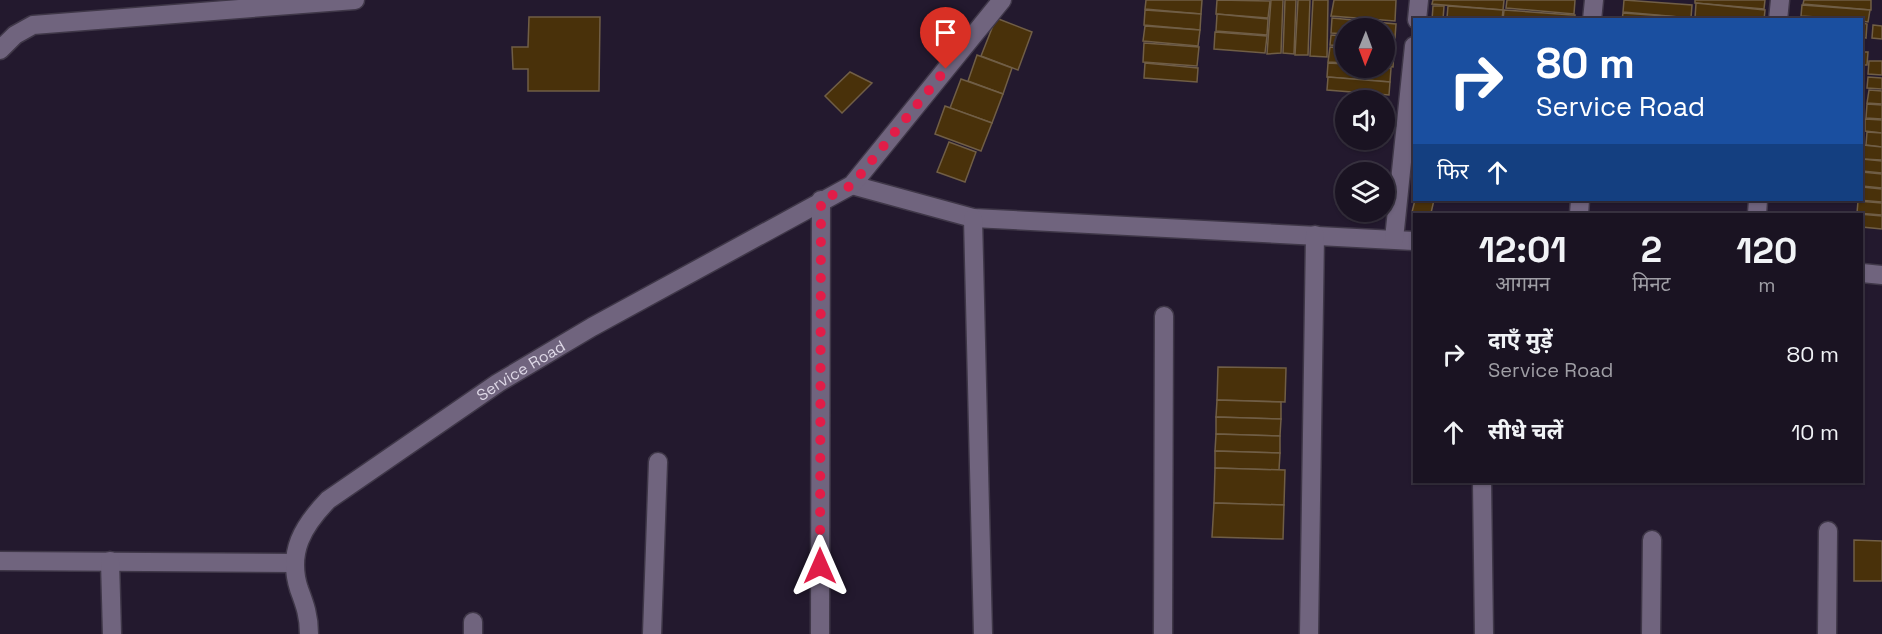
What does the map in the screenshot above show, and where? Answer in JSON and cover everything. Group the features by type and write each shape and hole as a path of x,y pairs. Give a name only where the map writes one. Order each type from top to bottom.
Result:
{"street":[{"path":"0,50 15,35 33,25 355,0"},
{"path":"1002,0 852,185 973,218 1413,241"},
{"path":"1417,18 1419,0"},
{"path":"1592,18 1594,0"},
{"path":"1778,18 1780,0"},
{"path":"1394,239 1413,56"},
{"name":"Service Road","path":"309,634 307,606 299,587 294,563 300,539 309,519 327,500 498,383 592,327 852,185"},
{"path":"820,634 821,201"},
{"path":"973,218 983,634"},
{"path":"1309,634 1315,235"},
{"path":"1863,273 1882,275"},
{"path":"1163,634 1164,316"},
{"path":"652,634 658,462"},
{"path":"1482,483 1484,634"},
{"path":"1827,634 1828,531"},
{"path":"1651,634 1652,540"},
{"path":"0,561 294,563"},
{"path":"110,561 112,634"}],"building":[{"path":"1146,0 1202,0 1201,14 1145,9"},
{"path":"1217,0 1270,1 1268,18 1216,14"},
{"path":"1271,0 1283,0 1281,53 1267,54"},
{"path":"1285,0 1296,0 1294,54 1283,53"},
{"path":"1298,0 1310,0 1308,55 1295,55"},
{"path":"1313,0 1328,0 1327,57 1310,56"},
{"path":"1334,0 1396,0 1395,21 1395,18 1331,16"},
{"path":"1433,0 1504,0 1503,10 1432,4"},
{"path":"1507,0 1575,0 1574,14 1506,8"},
{"path":"1624,0 1692,5 1691,18 1623,12"},
{"path":"1695,0 1765,0 1764,9 1695,3"},
{"path":"1804,0 1871,0 1871,10 1803,4"},
{"path":"1696,3 1765,10 1764,18 1695,18"},
{"path":"1802,5 1870,10 1868,22 1863,21 1863,18 1801,16"},
{"path":"1433,6 1444,6 1443,18 1432,18"},
{"path":"1448,6 1503,10 1502,18 1447,18"},
{"path":"1145,10 1201,14 1200,30 1144,25"},
{"path":"1504,10 1575,15 1575,18 1503,18"},
{"path":"1623,13 1692,18 1622,18"},
{"path":"1217,14 1268,19 1267,35 1216,31"},
{"path":"529,17 600,17 599,91 528,91 528,69 513,69 512,47 528,47"},
{"path":"996,18 1032,32 1018,70 981,56"},
{"path":"1332,18 1335,18 1335,33 1331,33"},
{"path":"1863,23 1867,24 1866,38 1863,37"},
{"path":"1873,25 1882,26 1882,39 1872,38"},
{"path":"1145,26 1200,30 1198,46 1143,41"},
{"path":"1215,32 1267,36 1265,53 1214,49"},
{"path":"1331,35 1335,35 1335,45 1330,45"},
{"path":"1144,43 1199,47 1197,66 1143,62"},
{"path":"1330,47 1335,47 1335,62 1328,62"},
{"path":"1863,52 1868,52 1867,65 1863,65"},
{"path":"977,55 1012,68 1003,94 968,81"},
{"path":"1869,61 1882,61 1882,75 1868,74"},
{"path":"1145,63 1198,68 1197,82 1144,78"},
{"path":"1328,63 1335,63 1335,78 1327,77"},
{"path":"850,72 872,83 842,113 825,96"},
{"path":"1328,77 1390,82 1389,90 1327,90"},
{"path":"1868,77 1882,78 1882,89 1867,88"},
{"path":"1340,78 1390,78 1390,82"},
{"path":"961,79 1003,94 992,123 950,108"},
{"path":"1869,90 1882,91 1882,104 1867,103"},
{"path":"1867,104 1882,105 1882,119 1866,118"},
{"path":"945,106 992,123 981,151 935,134"},
{"path":"1865,119 1882,120 1882,133 1865,131"},
{"path":"1867,132 1882,133 1882,147 1866,145"},
{"path":"949,142 976,152 965,182 937,172"},
{"path":"1863,145 1882,147 1882,160 1863,159"},
{"path":"1863,159 1882,161 1882,173 1863,171"},
{"path":"1863,172 1882,174 1882,188 1863,186"},
{"path":"1863,187 1882,189 1882,202 1863,200"},
{"path":"1415,201 1434,201 1431,213 1412,212"},
{"path":"1858,201 1882,203 1882,215 1857,213"},
{"path":"1863,214 1882,216 1882,229 1863,227"},
{"path":"1218,367 1286,368 1285,402 1217,400"},
{"path":"1217,400 1281,402 1281,419 1216,417"},
{"path":"1216,417 1281,419 1280,436 1216,434"},
{"path":"1216,434 1280,436 1280,453 1215,451"},
{"path":"1215,451 1280,453 1279,470 1215,468"},
{"path":"1215,468 1285,470 1284,505 1214,503"},
{"path":"1214,503 1284,505 1283,539 1212,537"},
{"path":"1854,540 1882,541 1882,581 1854,581"}],"route":[{"path":"820,566 821,201 852,185 946,69"}]}
